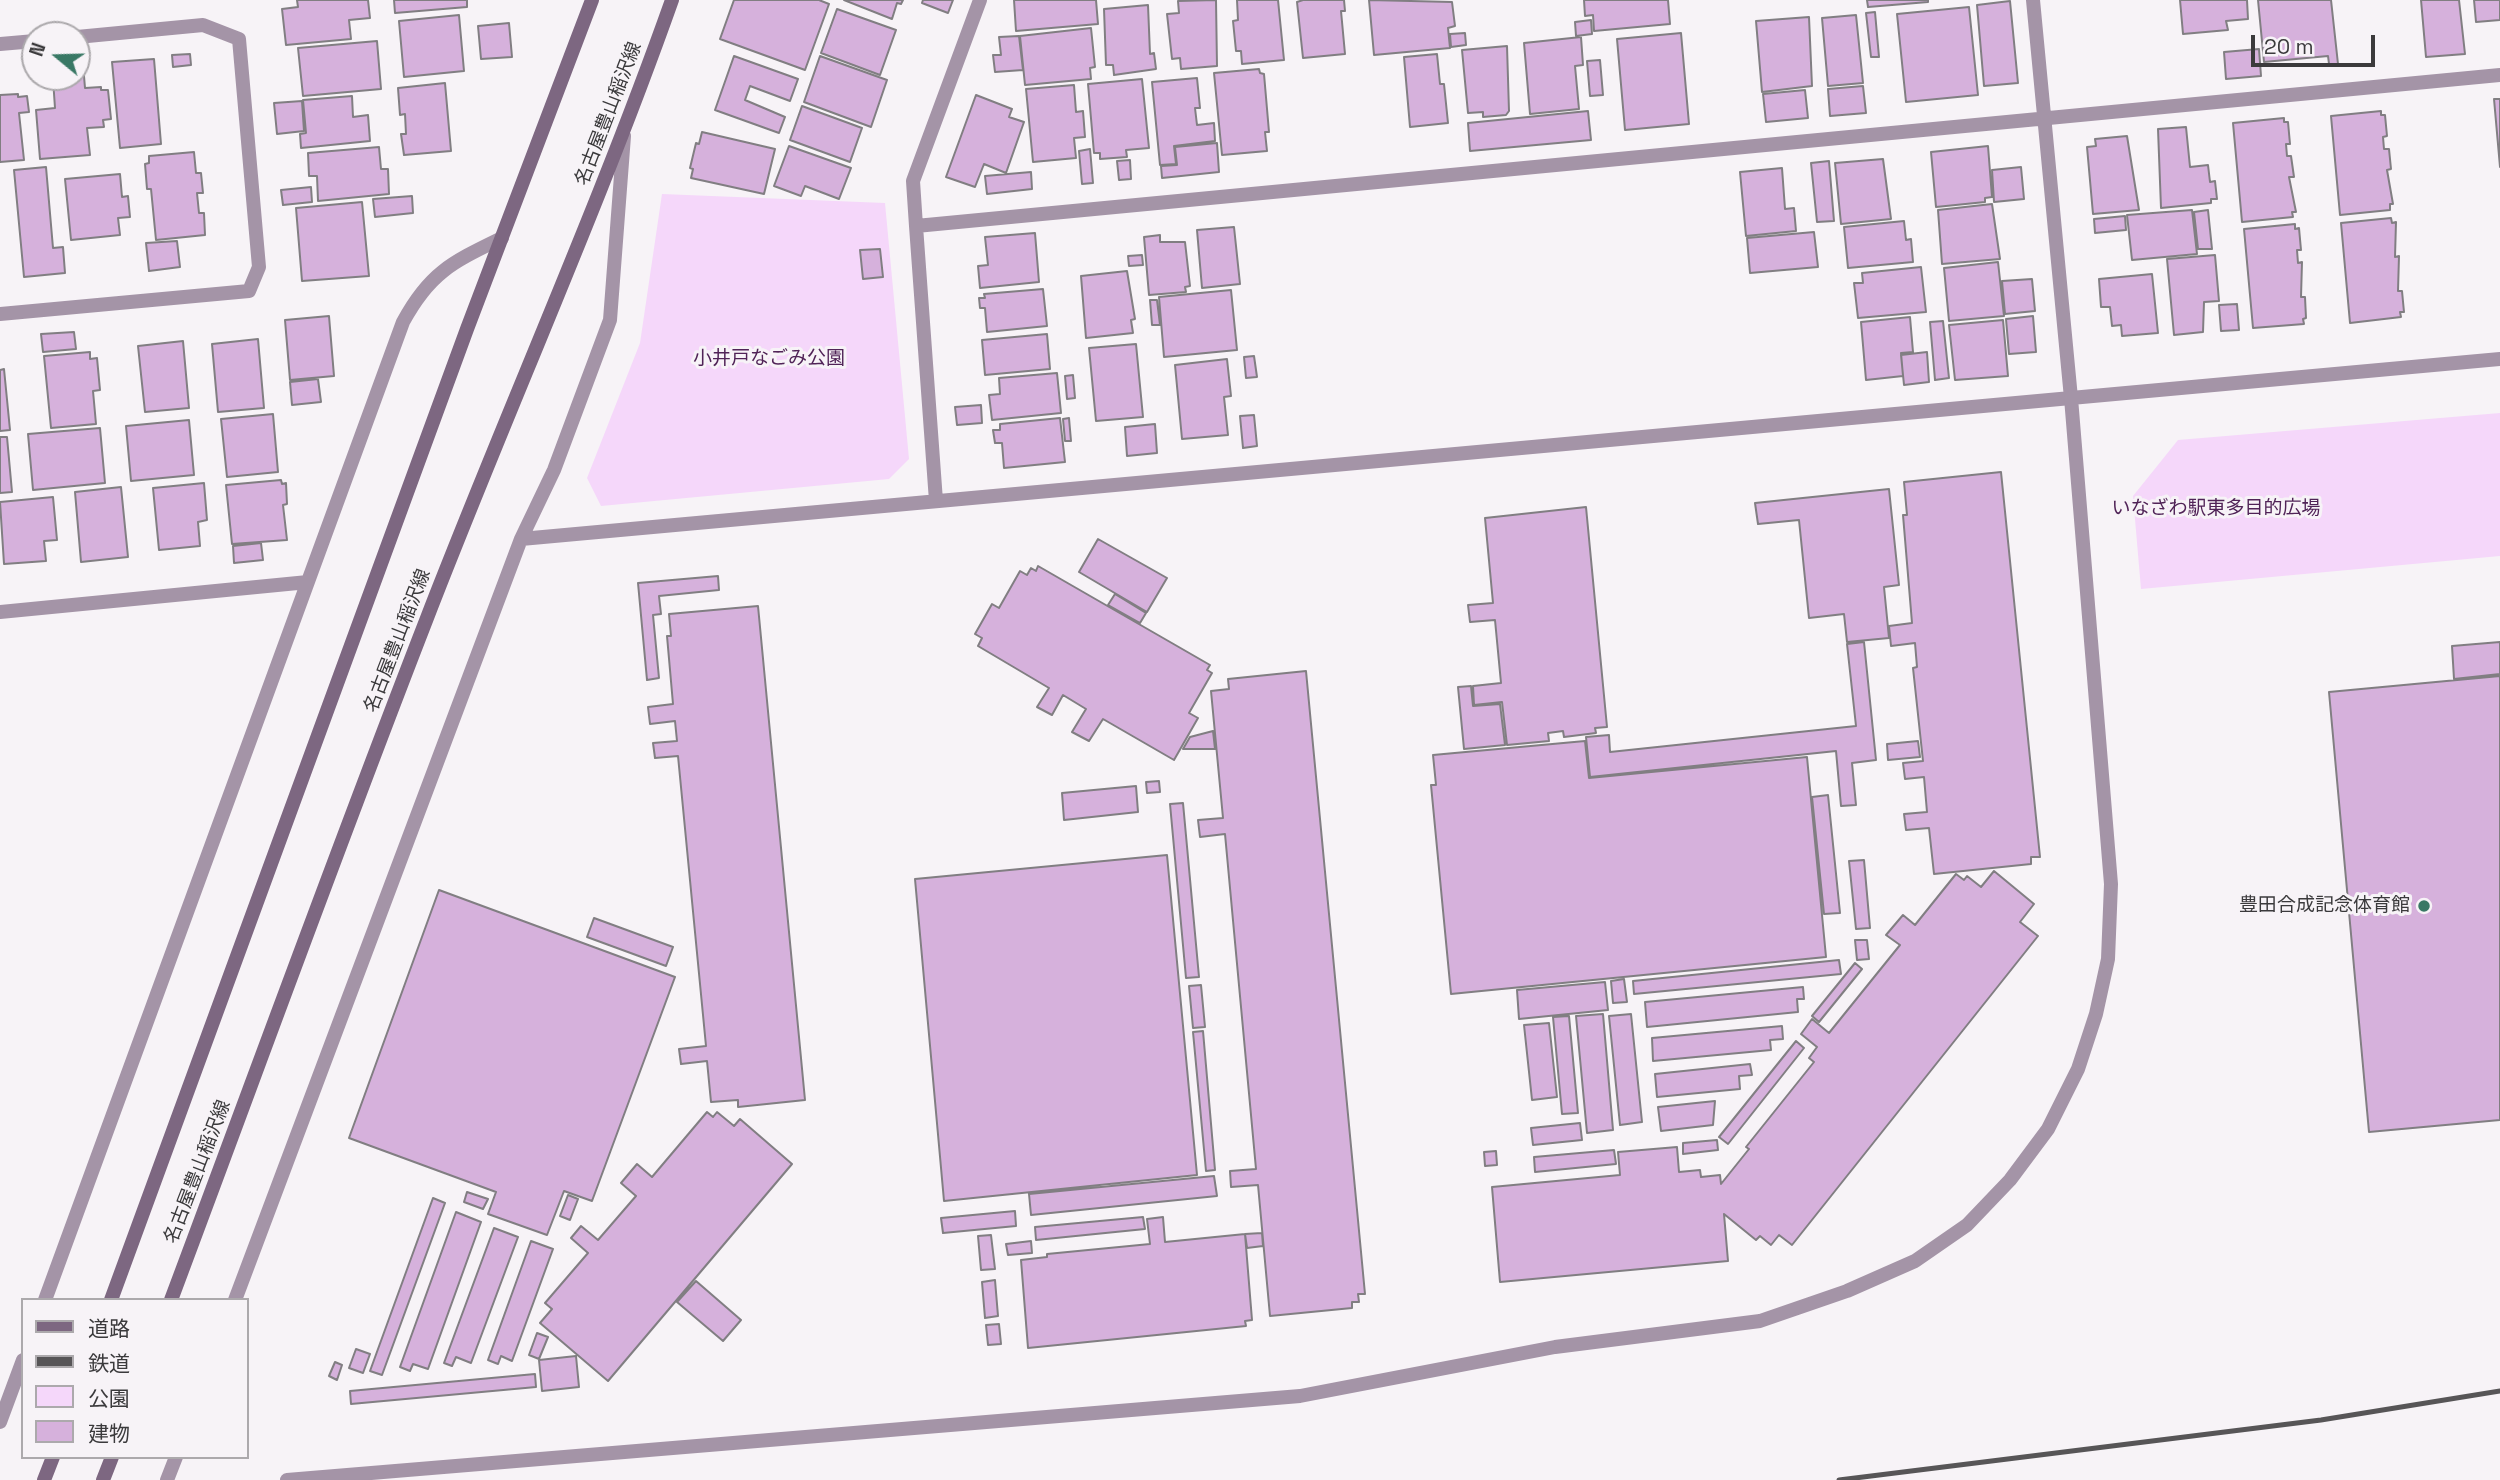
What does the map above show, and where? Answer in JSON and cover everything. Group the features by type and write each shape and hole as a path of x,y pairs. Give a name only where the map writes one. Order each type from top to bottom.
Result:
{"main road":[{"name":"名古屋豊山稲沢線","path":"112,1298 592,0"},
{"name":"名古屋豊山稲沢線","path":"172,1298 426,618 532,353 624,136 672,0"},
{"path":"44,1480 52,1459"},
{"path":"103,1480 111,1459"}],"street":[{"path":"936,501 913,181 981,0"},
{"path":"286,1480 1300,1396 1555,1347 1760,1321 1847,1290 1915,1261 1967,1225 2010,1180 2048,1129 2078,1069 2096,1014 2108,959 2112,884 2071,398 2033,0"},
{"path":"0,314 249,291 259,267 239,39 203,25 91,36"},
{"path":"0,44 21,42"},
{"path":"916,226 2500,75"},
{"path":"236,1298 521,539 554,470 610,320 624,136"},
{"path":"46,1298 403,322 419,292 453,262 502,238"},
{"path":"521,539 2500,359"},
{"path":"0,612 308,582"},
{"path":"0,1422 21,1365"},
{"path":"167,1480 175,1459"}],"green space":[{"name":"小井戸なごみ公園","path":"662,194 885,203 909,459 889,479 601,506 587,478 640,343"},
{"name":"いなざわ駅東多目的広場","path":"2500,413 2500,556 2141,589 2133,496 2178,440"}],"building":[{"path":"297,0 368,0 370,18 349,20 351,39 286,45 282,9 298,7"},
{"path":"394,0 467,0 467,7 395,13"},
{"path":"734,0 819,0 829,4 805,70 720,39"},
{"path":"844,0 903,0 901,4 897,3 892,19"},
{"path":"923,0 953,0 948,13 922,3"},
{"path":"1014,0 1096,0 1098,24 1016,31"},
{"path":"1216,0 1217,66 1181,69 1180,58 1172,59 1167,14 1179,13 1178,1"},
{"path":"1237,0 1278,0 1284,60 1242,64 1241,51 1236,51 1233,21 1238,20"},
{"path":"1344,0 1345,11 1341,11 1345,54 1303,58 1297,2"},
{"path":"1369,0 1452,2 1455,26 1448,28 1450,48 1374,55"},
{"path":"1584,0 1668,0 1670,24 1594,31 1593,15 1585,16"},
{"path":"1867,0 1928,0 1928,2 1868,7"},
{"path":"2180,0 2247,0 2248,19 2226,21 2228,30 2183,34"},
{"path":"2258,0 2331,0 2338,64 2329,64 2328,56 2264,62"},
{"path":"2421,0 2459,0 2465,54 2426,57"},
{"path":"2474,0 2500,0 2500,20 2476,22"},
{"path":"2010,1 2018,83 1984,86 1977,5"},
{"path":"1148,5 1150,54 1154,53 1156,69 1114,75 1113,65 1106,65 1104,9"},
{"path":"1969,7 1978,95 1906,102 1897,14"},
{"path":"837,9 896,30 880,75 821,53"},
{"path":"1875,12 1879,57 1871,57 1866,13"},
{"path":"459,15 464,71 404,77 399,21"},
{"path":"1856,15 1863,83 1828,86 1822,18"},
{"path":"1809,17 1812,86 1762,92 1756,21"},
{"path":"1591,20 1592,34 1576,36 1575,22"},
{"path":"509,23 512,57 481,59 478,26"},
{"path":"1091,28 1095,67 1090,68 1091,79 1025,85 1020,36"},
{"path":"1465,33 1466,45 1451,47 1450,34"},
{"path":"1681,33 1689,124 1625,130 1617,39"},
{"path":"1019,36 1023,70 995,72 993,55 1001,55 999,37"},
{"path":"1581,37 1583,65 1575,66 1579,109 1530,114 1524,43"},
{"path":"377,41 381,89 303,96 298,48"},
{"path":"1507,46 1509,111 1506,115 1483,117 1483,112 1468,113 1462,50"},
{"path":"2259,49 2261,76 2226,79 2224,52"},
{"path":"190,54 191,65 173,67 172,55"},
{"path":"1437,54 1440,84 1444,84 1448,123 1410,127 1404,57"},
{"path":"734,56 798,79 790,101 750,86 745,100 785,117 779,133 715,110"},
{"path":"820,56 887,80 871,127 804,102"},
{"path":"154,59 161,144 120,148 112,62"},
{"path":"1600,60 1603,95 1590,96 1587,61"},
{"path":"1259,69 1260,73 1264,74 1269,132 1265,132 1267,151 1222,155 1214,73"},
{"path":"1197,78 1200,108 1195,108 1197,125 1214,123 1215,141 1174,146 1176,164 1160,165 1152,82"},
{"path":"1142,79 1149,148 1126,150 1127,157 1100,159 1100,153 1094,153 1088,84"},
{"path":"445,83 451,151 404,155 401,134 406,134 405,114 400,115 398,88"},
{"path":"1074,85 1076,112 1083,111 1085,137 1074,138 1076,158 1033,162 1026,89"},
{"path":"1863,86 1866,113 1830,116 1828,89"},
{"path":"101,87 101,90 108,90 111,119 103,120 104,127 87,128 90,155 40,159 36,110 55,108 54,91 91,91 91,88"},
{"path":"1805,90 1808,118 1766,122 1763,94"},
{"path":"18,94 18,97 27,96 29,112 19,113 24,160 0,162 0,95"},
{"path":"976,95 1012,109 1009,117 1024,122 1006,173 984,164 975,187 946,177"},
{"path":"352,96 353,117 368,115 370,141 301,148 300,134 306,133 303,100"},
{"path":"2494,99 2500,99 2500,167"},
{"path":"302,101 304,131 277,134 274,103"},
{"path":"802,106 862,128 850,162 790,140"},
{"path":"1588,111 1591,140 1470,151 1468,123"},
{"path":"2381,111 2381,115 2385,115 2387,136 2383,137 2384,149 2389,149 2391,169 2387,170 2393,204 2390,204 2390,210 2340,215 2331,116"},
{"path":"2284,118 2284,122 2288,122 2290,144 2286,144 2287,156 2291,156 2294,177 2289,177 2296,212 2292,212 2293,217 2242,222 2233,123"},
{"path":"2186,127 2190,167 2208,165 2210,182 2215,181 2217,199 2211,199 2211,203 2161,208 2158,129"},
{"path":"702,132 775,149 764,194 691,178 693,169 690,168 696,143 699,144"},
{"path":"2127,136 2139,210 2093,214 2087,147 2096,146 2095,139"},
{"path":"1217,143 1219,172 1162,178 1161,166 1177,165 1175,147"},
{"path":"789,146 851,168 839,199 805,186 801,196 774,186"},
{"path":"1988,146 1992,197 1985,198 1985,202 1936,207 1931,152"},
{"path":"379,147 381,169 388,169 389,194 318,201 317,176 309,176 308,153"},
{"path":"1090,149 1093,183 1082,184 1079,151"},
{"path":"194,152 196,173 201,173 203,193 197,193 199,213 204,213 205,235 156,240 151,189 147,189 145,164 149,163 149,156"},
{"path":"1883,159 1891,219 1841,224 1835,163"},
{"path":"1130,160 1131,179 1119,180 1117,161"},
{"path":"1829,161 1834,221 1817,222 1811,163"},
{"path":"46,167 53,248 63,247 65,273 24,277 14,170"},
{"path":"2021,167 2024,199 1994,202 1992,170"},
{"path":"1782,168 1785,209 1794,208 1796,231 1746,236 1740,172"},
{"path":"1031,172 1032,189 987,194 985,176"},
{"path":"120,174 122,197 128,196 130,217 118,218 120,235 71,240 65,179"},
{"path":"311,187 312,202 283,205 281,190"},
{"path":"412,196 413,213 375,217 373,199"},
{"path":"362,202 369,276 302,281 296,208"},
{"path":"1992,204 2000,259 1942,264 1938,210"},
{"path":"2192,210 2197,254 2132,260 2127,215"},
{"path":"2208,210 2212,249 2198,249 2194,212"},
{"path":"2125,216 2126,230 2095,233 2094,219"},
{"path":"2391,218 2392,223 2396,222 2398,291 2402,291 2404,312 2400,312 2401,317 2350,323 2341,223"},
{"path":"1904,221 1906,240 1911,239 1913,262 1848,268 1844,227"},
{"path":"2295,224 2295,229 2299,228 2301,250 2297,250 2298,263 2302,262 2301,297 2305,297 2306,318 2303,319 2304,324 2253,328 2244,229"},
{"path":"1234,227 1240,284 1202,288 1197,230"},
{"path":"1814,232 1818,267 1750,273 1747,238"},
{"path":"1035,233 1039,282 980,288 978,266 988,265 985,237"},
{"path":"1160,235 1160,242 1185,242 1190,286 1185,287 1186,292 1149,295 1144,237"},
{"path":"177,241 180,267 149,271 146,243"},
{"path":"880,249 883,277 863,279 860,250"},
{"path":"1142,255 1143,265 1129,266 1128,256"},
{"path":"2215,255 2219,301 2204,302 2203,332 2174,335 2167,259"},
{"path":"1998,262 2004,316 1949,321 1944,268"},
{"path":"1921,267 1926,312 1858,318 1854,283 1863,283 1862,273"},
{"path":"1127,271 1135,319 1131,320 1133,333 1086,338 1081,276"},
{"path":"2152,274 2158,333 2122,336 2121,325 2112,326 2110,307 2101,307 2099,279"},
{"path":"2032,279 2035,311 2005,314 2002,281"},
{"path":"1043,289 1047,326 987,332 985,308 980,308 979,298 985,298 984,294"},
{"path":"1231,290 1237,350 1164,357 1159,297"},
{"path":"1150,300 1157,300 1160,325 1152,325"},
{"path":"2237,304 2239,330 2221,331 2219,305"},
{"path":"329,316 334,376 290,380 285,320"},
{"path":"2033,316 2036,352 2009,354 2006,319"},
{"path":"1910,317 1913,352 1901,353 1903,376 1866,380 1861,322"},
{"path":"2003,320 2008,376 1955,380 1949,325"},
{"path":"1943,321 1949,378 1935,380 1930,322"},
{"path":"74,332 76,349 43,352 41,334"},
{"path":"1047,334 1050,369 985,375 982,340"},
{"path":"258,339 264,408 218,412 212,344"},
{"path":"183,341 189,408 145,412 138,346"},
{"path":"1136,344 1143,417 1096,421 1089,348"},
{"path":"90,352 90,359 97,358 100,390 93,391 96,424 51,428 44,356"},
{"path":"1927,352 1929,382 1904,385 1901,355"},
{"path":"1254,356 1257,377 1246,378 1244,357"},
{"path":"1227,359 1231,396 1224,397 1228,435 1182,439 1175,365"},
{"path":"4,369 10,430 0,431 0,370"},
{"path":"1057,373 1061,413 992,420 989,395 1000,394 999,378"},
{"path":"1073,375 1075,398 1067,399 1065,376"},
{"path":"318,379 321,402 292,405 290,382"},
{"path":"981,405 982,423 957,425 955,407"},
{"path":"273,414 278,472 227,477 221,419"},
{"path":"1254,415 1257,446 1243,448 1240,416"},
{"path":"1060,418 1065,462 1004,468 1002,443 995,443 993,430 1000,430 1000,424"},
{"path":"1069,418 1071,441 1065,441 1063,419"},
{"path":"189,420 194,475 131,481 126,426"},
{"path":"1155,424 1157,453 1127,456 1125,427"},
{"path":"100,428 105,483 33,490 28,434"},
{"path":"0,437 7,437 12,492 0,493"},
{"path":"2001,472 2040,857 2031,857 2031,864 1934,874 1929,828 1906,830 1904,814 1927,812 1924,777 1905,779 1903,763 1923,761 1913,668 1917,667 1915,643 1891,646 1889,626 1912,623 1903,515 1907,515 1904,482"},
{"path":"281,480 282,484 286,483 287,504 283,505 287,540 232,544 226,485"},
{"path":"204,483 207,520 198,522 200,546 159,550 153,488"},
{"path":"121,487 128,557 81,562 75,492"},
{"path":"1889,489 1899,585 1884,587 1889,638 1847,642 1844,614 1809,618 1799,520 1758,524 1755,503"},
{"path":"53,497 57,540 44,541 46,561 4,564 0,502"},
{"path":"1586,507 1607,727 1595,728 1596,733 1564,737 1563,731 1548,733 1549,741 1507,745 1502,702 1474,705 1473,686 1501,683 1495,620 1470,622 1468,605 1493,603 1485,518"},
{"path":"1098,539 1167,578 1147,612 1079,572"},
{"path":"261,543 263,560 234,563 233,546"},
{"path":"1038,566 1210,665 1207,670 1212,673 1189,713 1198,718 1174,760 1103,719 1089,741 1072,732 1086,709 1063,695 1052,715 1037,707 1049,688 978,646 982,638 975,634 992,604 999,608 1020,571 1027,575 1031,568 1036,571"},
{"path":"718,576 719,590 659,596 661,614 653,615 659,678 647,680 638,583"},
{"path":"1115,594 1146,613 1140,623 1108,605"},
{"path":"758,606 805,1100 738,1107 738,1100 711,1102 707,1061 681,1064 679,1049 706,1046 678,756 655,758 653,743 677,741 675,721 650,724 648,707 673,704 667,636 671,636 669,614"},
{"path":"1864,642 1876,760 1852,763 1856,805 1841,806 1836,751 1590,777 1586,737 1609,735 1610,752 1856,726 1847,644"},
{"path":"2500,642 2500,674 2454,679 2452,646"},
{"path":"1306,671 1365,1294 1358,1294 1359,1302 1352,1302 1352,1308 1270,1316 1258,1185 1231,1187 1230,1171 1256,1169 1225,834 1200,837 1198,820 1223,818 1211,691 1229,689 1228,679"},
{"name":"豊田合成記念体育館","path":"2500,676 2500,1120 2369,1132 2329,692"},
{"path":"1471,686 1473,706 1500,704 1505,745 1464,749 1458,687"},
{"path":"1213,731 1215,749 1183,749 1190,737"},
{"path":"1585,741 1589,778 1807,757 1826,957 1451,994 1431,785 1436,785 1433,755"},
{"path":"1918,741 1920,757 1888,760 1887,744"},
{"path":"1159,781 1160,792 1147,793 1146,782"},
{"path":"1136,786 1138,812 1064,820 1062,793"},
{"path":"1828,795 1840,913 1824,914 1812,797"},
{"path":"1183,803 1199,977 1186,978 1170,804"},
{"path":"1167,855 1197,1175 944,1201 915,879"},
{"path":"1864,860 1870,928 1856,929 1849,861"},
{"path":"1994,871 2034,904 2020,922 2038,936 1792,1245 1779,1235 1771,1245 1760,1236 1756,1240 1724,1214 1728,1261 1500,1282 1492,1187 1620,1175 1618,1152 1677,1147 1679,1172 1700,1170 1701,1177 1720,1175 1721,1184 1749,1149 1746,1147 1814,1062 1809,1058 1817,1047 1801,1034 1812,1019 1829,1033 1900,945 1886,935 1903,915 1915,925 1956,874 1964,880 1967,876 1981,887"},
{"path":"439,890 675,977 592,1201 564,1191 547,1235 488,1214 496,1192 349,1138"},
{"path":"594,918 673,947 666,966 587,937"},
{"path":"1855,940 1867,940 1869,959 1857,960"},
{"path":"1839,960 1841,974 1634,994 1633,981"},
{"path":"1855,963 1862,969 1819,1022 1812,1016"},
{"path":"1624,979 1627,1002 1613,1003 1611,981"},
{"path":"1605,982 1608,1010 1519,1019 1517,990"},
{"path":"1201,985 1205,1027 1193,1028 1189,986"},
{"path":"1803,987 1804,999 1797,999 1798,1012 1647,1027 1645,1002"},
{"path":"1603,1014 1613,1130 1587,1133 1576,1016"},
{"path":"1631,1014 1642,1122 1620,1125 1609,1016"},
{"path":"1569,1016 1578,1113 1562,1114 1553,1017"},
{"path":"1549,1023 1557,1097 1532,1100 1524,1025"},
{"path":"1782,1026 1783,1039 1770,1040 1771,1050 1653,1061 1652,1038"},
{"path":"1203,1031 1215,1170 1206,1171 1193,1032"},
{"path":"1796,1041 1804,1048 1728,1144 1719,1137"},
{"path":"1750,1064 1752,1075 1739,1076 1740,1089 1657,1097 1655,1074"},
{"path":"1715,1101 1713,1125 1661,1131 1658,1107"},
{"path":"707,1112 713,1117 717,1112 734,1126 740,1119 792,1164 608,1381 540,1323 552,1309 545,1303 588,1253 571,1238 581,1226 598,1240 636,1196 621,1183 637,1164 652,1177"},
{"path":"1580,1123 1582,1140 1533,1145 1531,1128"},
{"path":"1717,1140 1718,1150 1683,1154 1683,1143"},
{"path":"1614,1150 1616,1164 1535,1172 1534,1157"},
{"path":"1496,1151 1497,1165 1485,1166 1484,1152"},
{"path":"1214,1176 1217,1196 1031,1215 1029,1194"},
{"path":"467,1192 488,1199 483,1209 464,1202"},
{"path":"568,1195 578,1199 570,1220 560,1216"},
{"path":"433,1198 445,1203 382,1375 370,1371"},
{"path":"1015,1211 1016,1226 943,1233 941,1218"},
{"path":"456,1212 481,1222 428,1369 413,1364 410,1371 400,1367"},
{"path":"1143,1217 1145,1229 1036,1240 1035,1227"},
{"path":"1163,1217 1165,1242 1245,1234 1252,1320 1245,1321 1246,1326 1028,1348 1021,1260 1047,1257 1047,1254 1150,1244 1147,1219"},
{"path":"494,1228 518,1237 471,1363 456,1357 452,1366 444,1363"},
{"path":"1262,1233 1263,1246 1247,1248 1245,1234"},
{"path":"991,1235 995,1269 981,1270 978,1236"},
{"path":"531,1241 553,1249 512,1361 501,1356 498,1364 488,1360"},
{"path":"1031,1241 1032,1253 1008,1255 1006,1244"},
{"path":"995,1280 998,1316 985,1318 982,1282"},
{"path":"696,1281 741,1320 723,1341 677,1302"},
{"path":"999,1324 1001,1344 988,1345 986,1325"},
{"path":"537,1333 548,1337 539,1359 529,1355"},
{"path":"356,1349 370,1354 363,1373 349,1368"},
{"path":"576,1356 579,1387 542,1391 539,1360"},
{"path":"335,1362 342,1365 337,1380 329,1376"},
{"path":"535,1374 536,1387 351,1404 350,1391"}],"railway":[{"path":"1839,1480 2321,1420 2500,1391"}],"place":[{"name":"豊田合成記念体育館","path":"2424,906"}]}
